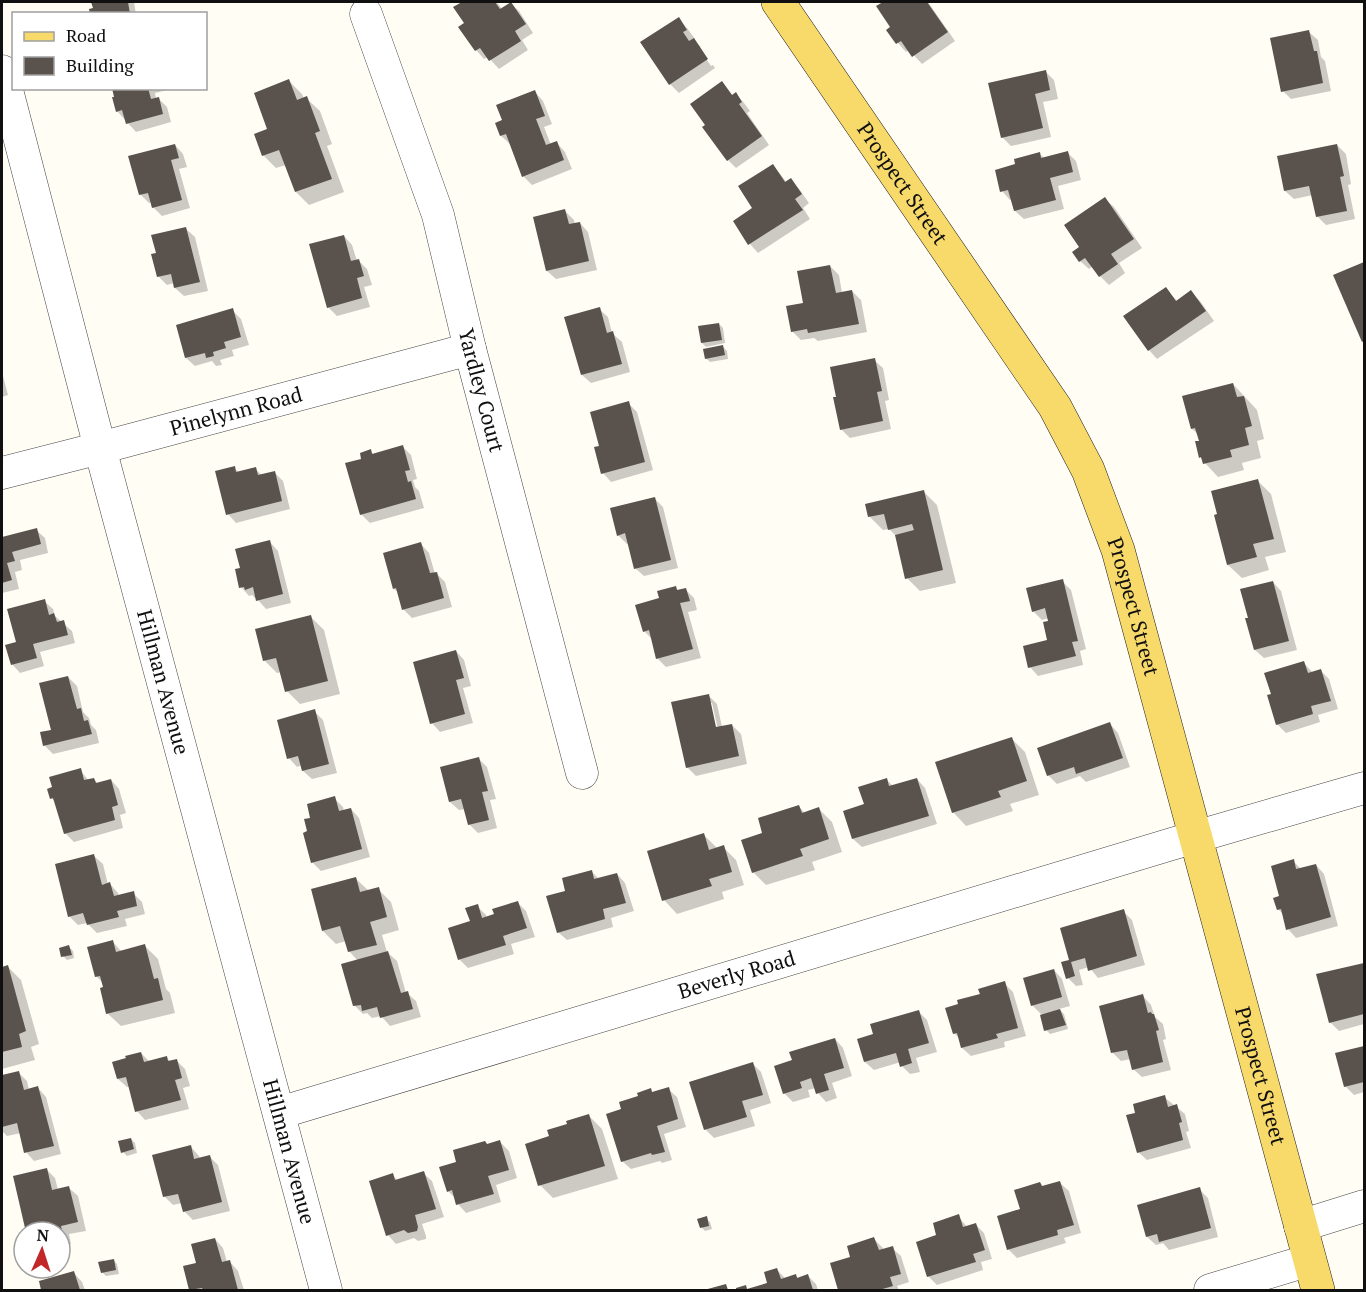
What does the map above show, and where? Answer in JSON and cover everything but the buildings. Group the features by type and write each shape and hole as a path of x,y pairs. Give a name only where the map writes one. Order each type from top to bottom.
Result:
{"main road":[{"name":"Prospect Street","path":"777,2 1055,407 1088,470 1118,550 1314,1275"}],"street":[{"name":"Yardley Court","path":"366,14 438,214 470,349 582,773"},
{"name":"Hillman Avenue","path":"2,71 100,448 326,1290"},
{"name":"Pinelynn Road","path":"2,473 470,349"},
{"name":"Beverly Road","path":"279,1113 1365,788"},
{"path":"1300,1226 1365,1206"},
{"path":"1210,1290 1314,1275"}]}
